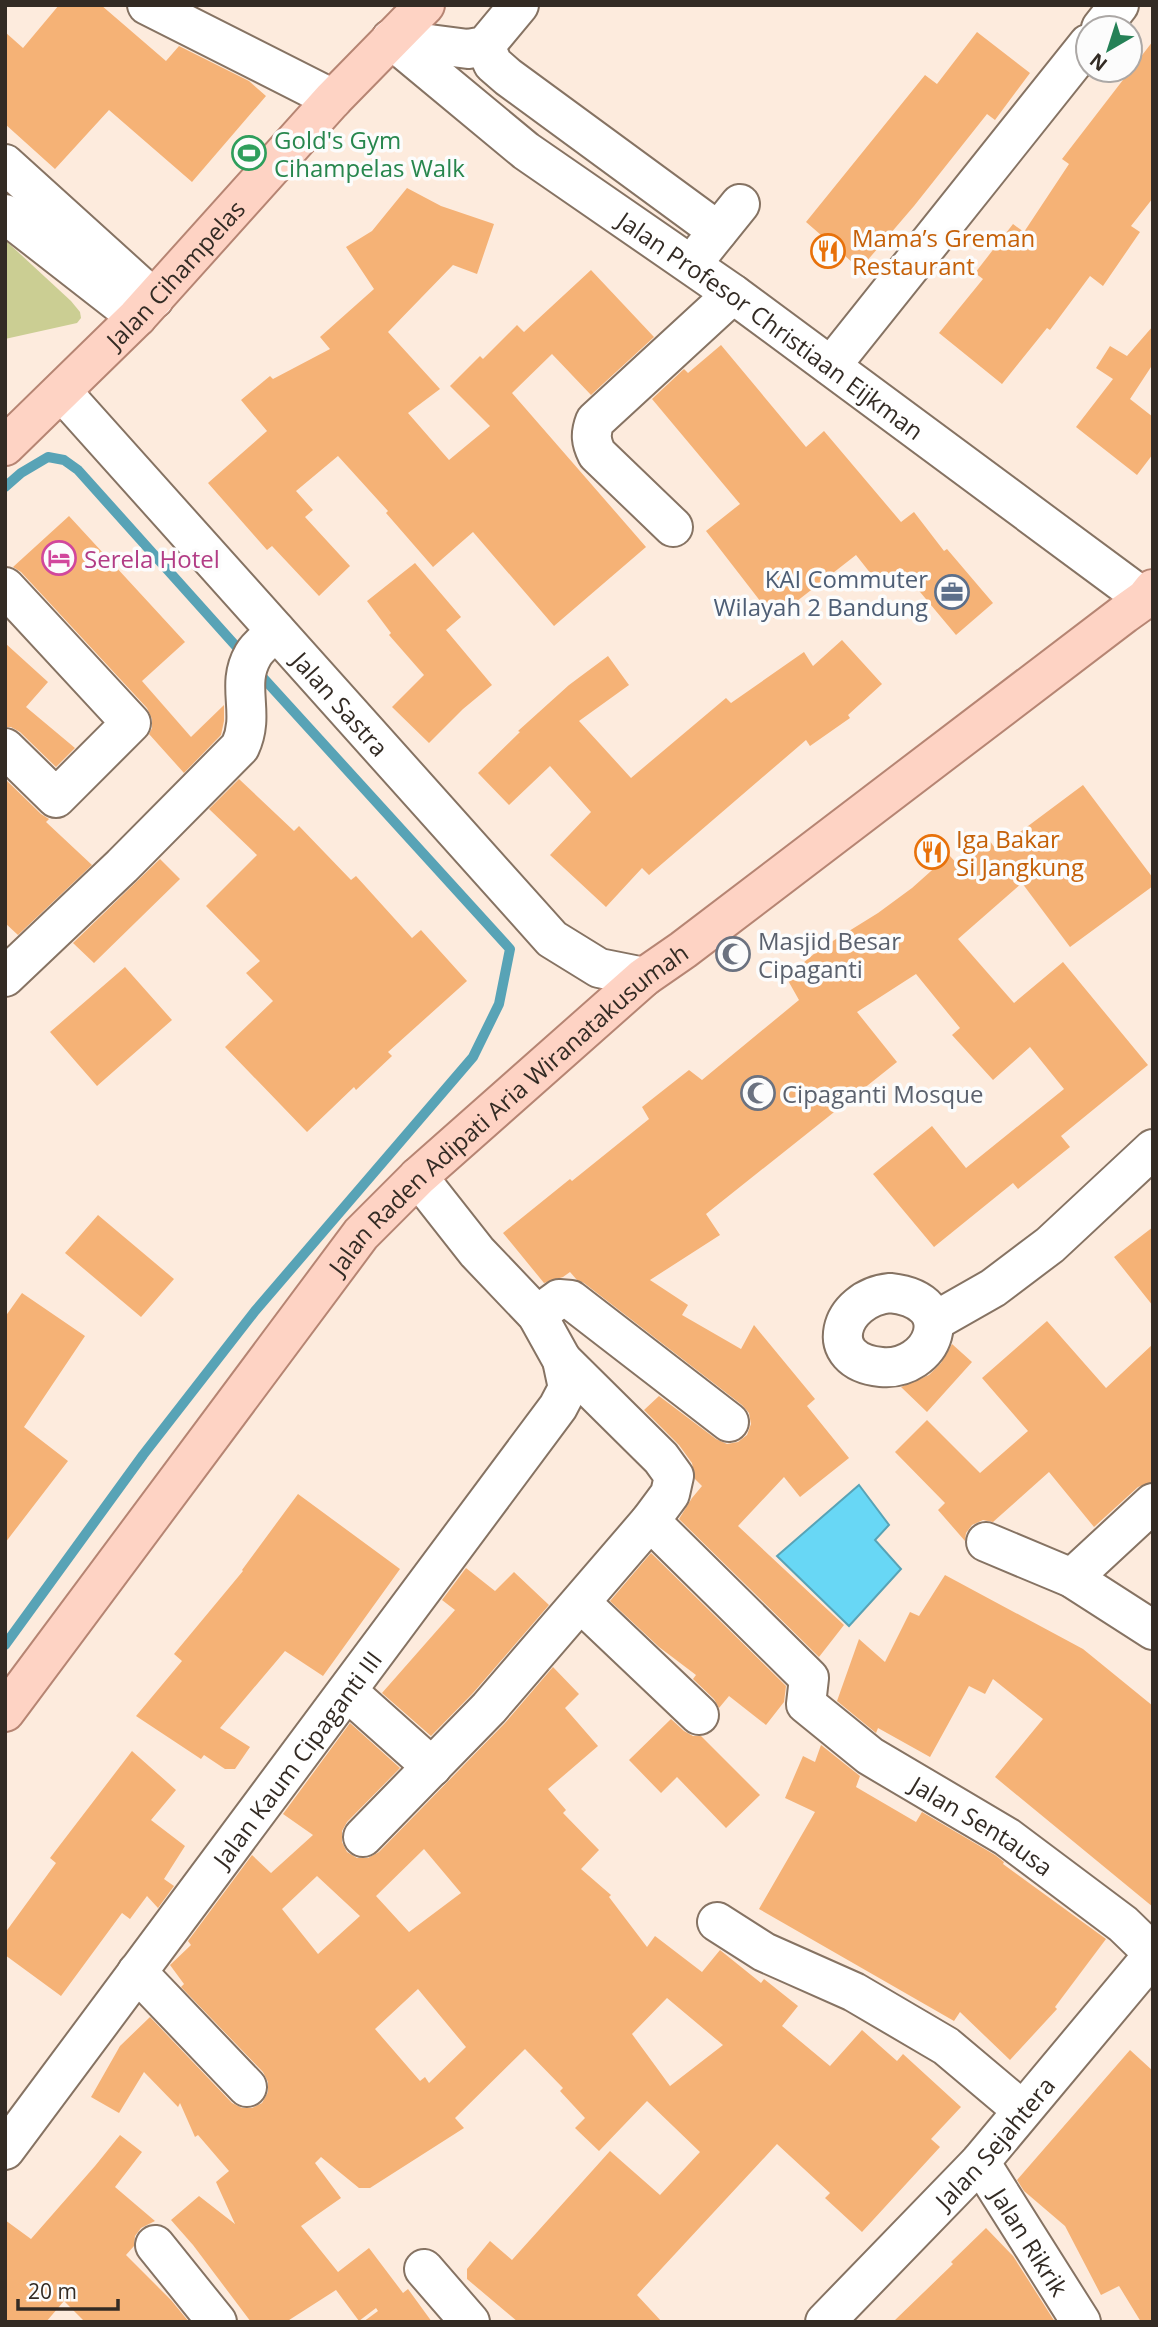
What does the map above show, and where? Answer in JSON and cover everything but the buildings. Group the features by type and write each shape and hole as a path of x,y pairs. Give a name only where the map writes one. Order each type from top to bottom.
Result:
{"main road":[{"name":"Jalan Cihampelas","path":"5,446 146,308 333,99 425,5"},
{"name":"Jalan Raden Adipati Aria Wiranatakusumah","path":"5,1712 361,1234 418,1177 644,977 1150,598"}],"street":[{"path":"147,5 333,99"},
{"path":"391,39 468,49 485,46 519,5"},
{"name":"Jalan Profesor Christiaan Eijkman","path":"391,39 526,151 733,294 1150,598"},
{"path":"485,46 493,64 508,77 729,218 691,266"},
{"path":"831,366 1074,62"},
{"path":"5,164 146,308"},
{"path":"9,220 146,308"},
{"path":"673,527 597,454 591,431 595,421 733,294"},
{"name":"Jalan Sastra","path":"62,392 552,939 599,968 644,977"},
{"path":"5,587 131,723 56,798 5,748"},
{"path":"5,977 122,866 240,747 246,735 248,714 244,689 245,672 254,653 276,632"},
{"path":"935,1321 993,1288 1050,1245 1153,1149"},
{"path":"363,1837 489,1708 580,1603 670,1494 674,1476 661,1458 562,1360 537,1315 477,1252 418,1177"},
{"path":"537,1315 559,1299 571,1300 729,1422"},
{"name":"Jalan Kaum Cipaganti III","path":"5,2150 558,1407 568,1388 562,1360"},
{"path":"1072,1578 1153,1503"},
{"name":"Jalan Sentausa","path":"650,1521 809,1678 806,1704 870,1756 1007,1837 1123,1924 1148,1971"},
{"path":"986,1542 1072,1578 1153,1630"},
{"path":"580,1603 699,1715"},
{"path":"348,1692 432,1767"},
{"path":"717,1922 764,1952 854,1992 946,2046 1022,2110"},
{"name":"Jalan Sejahtera","path":"827,2321 980,2162 1022,2110 1148,1971"},
{"path":"137,1972 247,2087"},
{"name":"Jalan Rikrik","path":"980,2162 1081,2322"},
{"path":"155,2245 217,2322"},
{"path":"424,2269 470,2322"}],"green space":[{"path":"5,240 71,301 80,312 81,318 77,323 5,339"}],"water":[{"path":"859,1485 889,1525 875,1540 901,1569 849,1626 777,1556"}],"waterway":[{"path":"5,487 21,473 48,457 64,460 78,470 243,654"},
{"path":"5,1645 143,1455 255,1311 473,1057 499,1004 510,949 257,671"}],"place":[{"name":"Gold's Gym Cihampelas Walk","path":"249,153"},
{"name":"Mama’s Greman Restaurant","path":"828,251"},
{"name":"Serela Hotel","path":"59,558"},
{"name":"KAI Commuter Wilayah 2 Bandung","path":"952,592"},
{"name":"Iga Bakar Si Jangkung","path":"932,852"},
{"name":"Masjid Besar Cipaganti","path":"733,954"},
{"name":"Cipaganti Mosque","path":"758,1093"}]}
